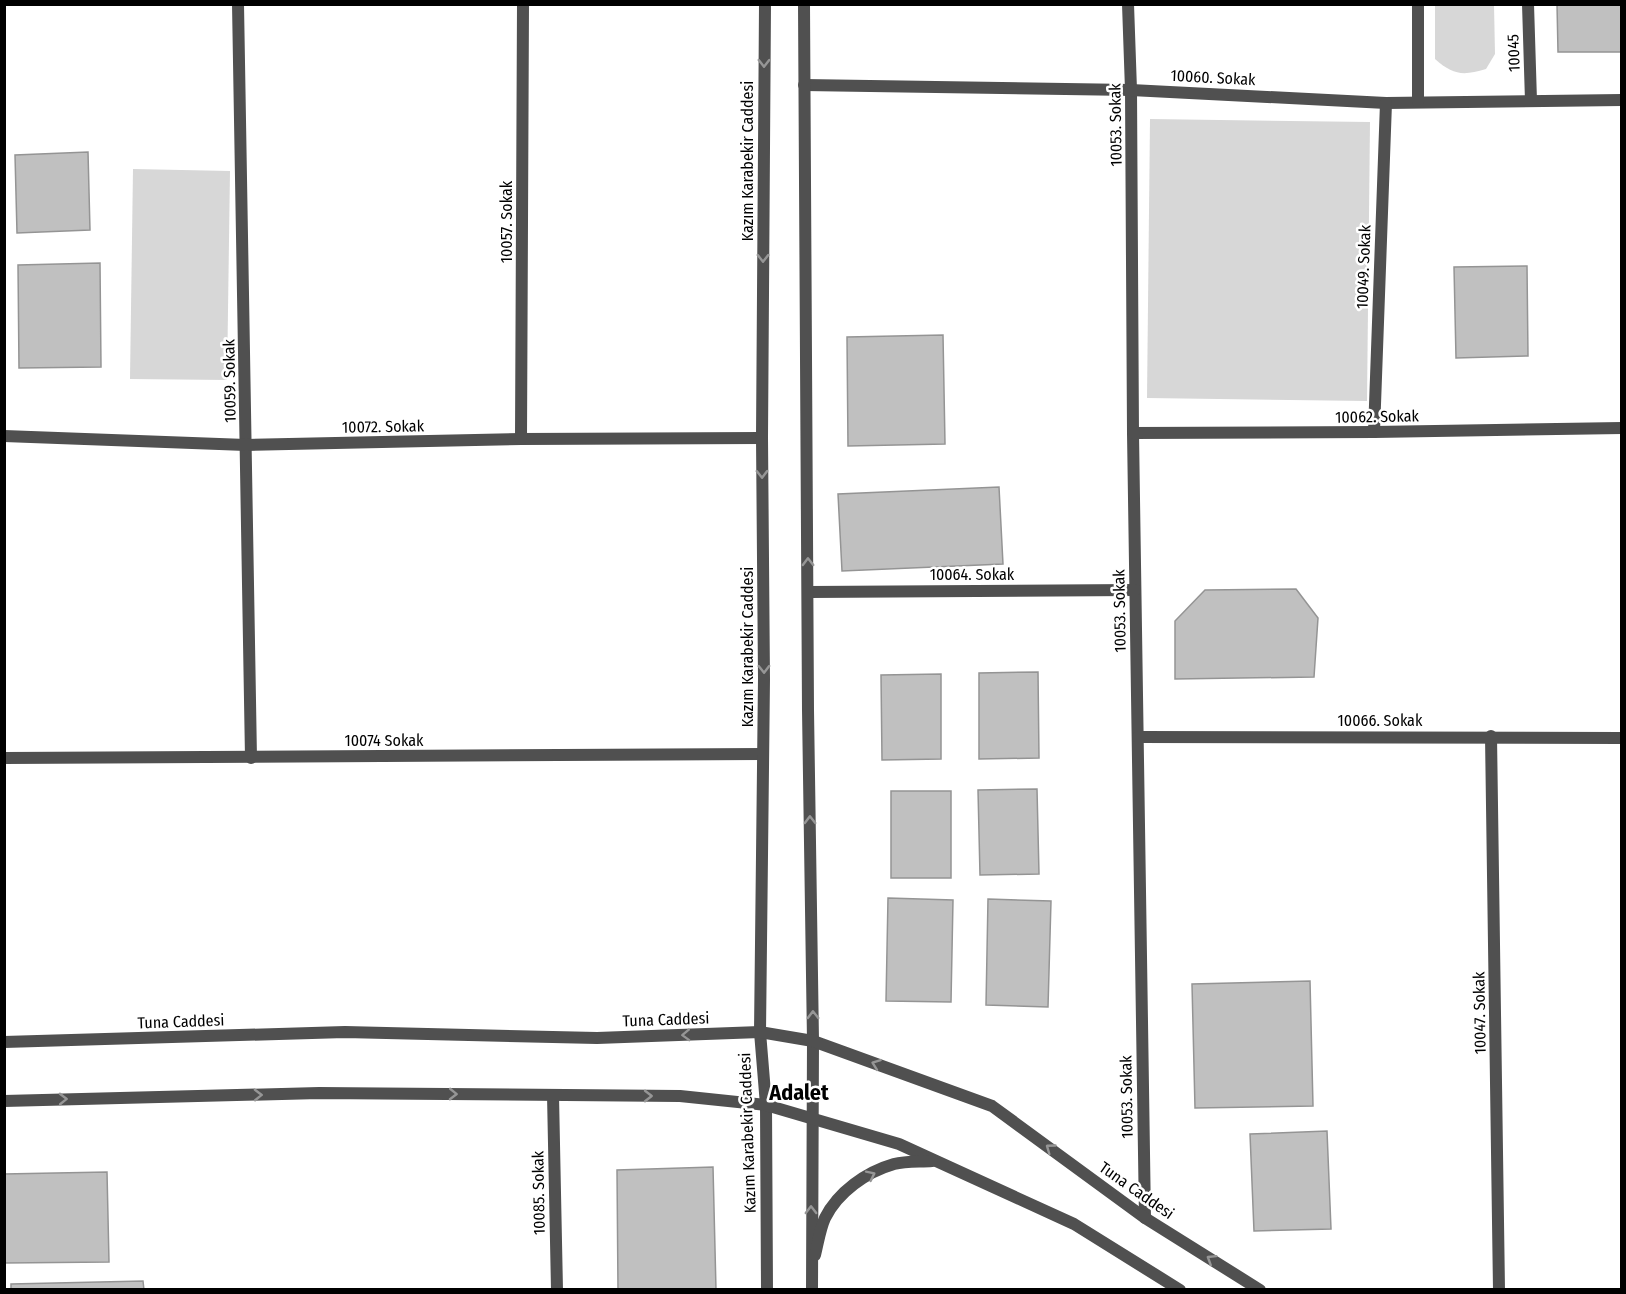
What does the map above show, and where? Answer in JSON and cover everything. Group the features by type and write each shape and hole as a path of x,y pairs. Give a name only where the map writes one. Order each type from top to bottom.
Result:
{"street":[{"name":"10059. Sokak","path":"238,4 251,758"},
{"name":"10057. Sokak","path":"521,439 523,4"},
{"name":"Kazım Karabekir Caddesi","path":"765,4 760,1032 766,1105 767,1290"},
{"path":"804,4 808,710 813,1041 812,1290"},
{"name":"10053. Sokak","path":"1128,4 1145,1218"},
{"path":"1418,4 1418,102"},
{"name":"10045","path":"1528,4 1531,100"},
{"name":"10060. Sokak","path":"804,85 1131,90 1386,103 1622,100"},
{"name":"10049. Sokak","path":"1374,432 1386,103"},
{"name":"10062. Sokak","path":"1133,433 1622,428"},
{"name":"10072. Sokak","path":"4,436 246,445 521,439 762,438"},
{"name":"10064. Sokak","path":"808,592 1135,590"},
{"name":"10047. Sokak","path":"1491,736 1500,1290"},
{"name":"10066. Sokak","path":"1138,737 1622,738"},
{"name":"10074 Sokak","path":"4,758 763,754"},
{"name":"Tuna Caddesi","path":"4,1042 345,1032 597,1038 760,1032 813,1041 992,1106 1145,1218 1260,1290"},
{"path":"4,1101 319,1093 680,1096 766,1105 899,1144 1074,1224 1180,1290"},
{"name":"10085. Sokak","path":"552,1095 557,1290"},
{"path":"811,1273 825,1220 835,1203 851,1186 867,1175 895,1164 935,1161"}],"shaded area":[{"path":"1435,5 1494,5 1495,54 1486,69 1459,73 1435,59"},
{"path":"1150,119 1370,122 1367,401 1147,398"},
{"path":"133,169 230,171 227,380 130,379"}],"building":[{"path":"1557,4 1622,4 1622,52 1558,52"},
{"path":"88,152 90,230 17,233 15,155"},
{"path":"100,263 101,367 19,368 18,265"},
{"path":"1527,266 1528,356 1456,358 1454,267"},
{"path":"943,335 945,444 848,446 847,337"},
{"path":"999,487 1003,564 842,571 838,494"},
{"path":"1296,589 1318,618 1314,677 1175,679 1175,621 1205,590"},
{"path":"1038,672 1039,758 979,759 979,673"},
{"path":"941,674 941,759 882,760 881,675"},
{"path":"1037,789 1039,874 980,875 978,790"},
{"path":"891,791 951,791 951,878 891,878"},
{"path":"888,898 953,900 951,1002 886,1001"},
{"path":"988,899 1051,901 1048,1007 986,1005"},
{"path":"1310,981 1313,1106 1195,1108 1192,984"},
{"path":"1327,1131 1331,1229 1254,1231 1250,1134"},
{"path":"713,1167 716,1290 618,1290 617,1170"},
{"path":"107,1172 109,1262 4,1263 4,1174"},
{"path":"143,1281 144,1290 11,1290 11,1284"}],"district":[{"name":"Adalet","path":"799,1092"}]}
